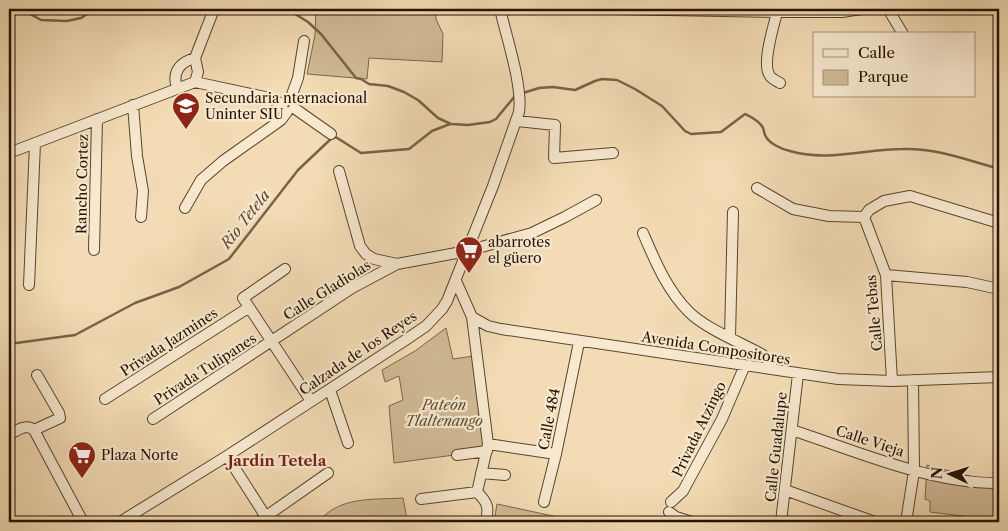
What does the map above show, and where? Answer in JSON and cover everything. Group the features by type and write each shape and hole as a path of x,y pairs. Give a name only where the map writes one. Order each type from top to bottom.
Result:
{"street":[{"path":"195,82 198,72 195,58 214,9"},
{"name":"Calzada de los Reyes","path":"120,522 330,390 426,326 442,309 470,250 518,116 520,97 500,9"},
{"path":"612,9 754,10 777,12 842,12 861,9"},
{"path":"888,9 901,32"},
{"path":"777,12 767,58 767,67 770,76 780,83"},
{"path":"185,208 201,180 223,160 277,124 289,106 298,78 304,41"},
{"path":"177,88 174,79 176,72 186,60 195,58"},
{"path":"9,153 195,82 265,97 289,106 331,134"},
{"path":"133,105 137,156 143,191 141,217"},
{"path":"518,116 555,125 554,158 613,154"},
{"name":"Rancho Cortez","path":"94,250 97,119"},
{"path":"29,285 35,143"},
{"path":"339,171 360,246 366,254 374,259 397,264 470,250 532,233 596,200"},
{"path":"756,188 793,209 829,216 864,217 869,210 884,201 910,196 999,223"},
{"path":"730,337 733,212"},
{"name":"Calle Tebas","path":"864,217 886,275 892,381"},
{"path":"643,233 662,277 690,313 707,325 763,355 773,369"},
{"name":"Calle Gladiolas","path":"272,341 352,288 397,264"},
{"path":"285,268 243,298 311,401"},
{"path":"886,275 968,282 999,289"},
{"path":"456,281 472,317 487,447 477,492"},
{"path":"442,309 453,302 466,304"},
{"name":"Privada Jazmines","path":"105,399 248,308"},
{"name":"Avenida Compositores","path":"472,317 488,326 501,329 838,379 892,381 999,376"},
{"name":"Privada Tulipanes","path":"153,419 272,341"},
{"name":"Calle 484","path":"544,502 579,342"},
{"name":"Privada Atzingo","path":"692,522 676,517 670,507 683,491 722,419 745,365"},
{"name":"Calle Guadalupe","path":"781,522 798,374"},
{"path":"34,430 60,418 38,375"},
{"path":"906,522 914,471 913,380"},
{"path":"330,390 348,443"},
{"path":"9,435 25,427 31,427 34,430 83,522"},
{"name":"Calle Vieja","path":"792,430 914,471 965,481 999,483"},
{"path":"456,455 487,447 556,454"},
{"path":"227,456 262,519 328,473"},
{"path":"481,473 505,475"},
{"path":"785,490 875,522"},
{"path":"421,499 477,492"},
{"path":"477,492 486,501 488,512 486,522"}],"green space":[{"path":"316,9 436,9 436,19 443,34 442,62 369,58 367,79 307,74 315,35"},
{"name":"Pateón Tlaltenango","path":"446,328 453,359 480,355 488,444 492,450 394,463 389,406 403,400 399,376 385,382 382,370 415,351"},
{"path":"927,465 985,480 999,479 999,518 979,518 930,512 930,501 925,499"},
{"path":"403,498 407,519 418,522 318,522 336,508 346,504 357,501"},
{"path":"497,504 581,522 494,522"}],"waterway":[{"path":"21,9 41,20 67,21 81,18 95,9"},
{"path":"287,9 308,22 321,34 356,78 369,84 388,86 404,92 418,100 438,118 451,124 468,125 490,122 496,119 515,96"},
{"path":"523,93 539,88 553,87 575,90 602,79 617,80 662,106 685,131 691,134 721,132 745,114 760,123 767,138 772,143 790,151 804,154 832,155 889,150 928,150 999,169"},
{"name":"Rio Tetela","path":"9,344 75,335 135,303 179,287 229,259 298,170 334,136 361,153 409,149 432,131 450,124"}],"place":[{"name":"Secundaria nternacional Uninter SIU","path":"186,130"},
{"name":"abarrotes el güero","path":"469,274"},
{"name":"Plaza Norte","path":"82,479"}],"district":[{"name":"Jardín Tetela","path":"277,460"}]}
